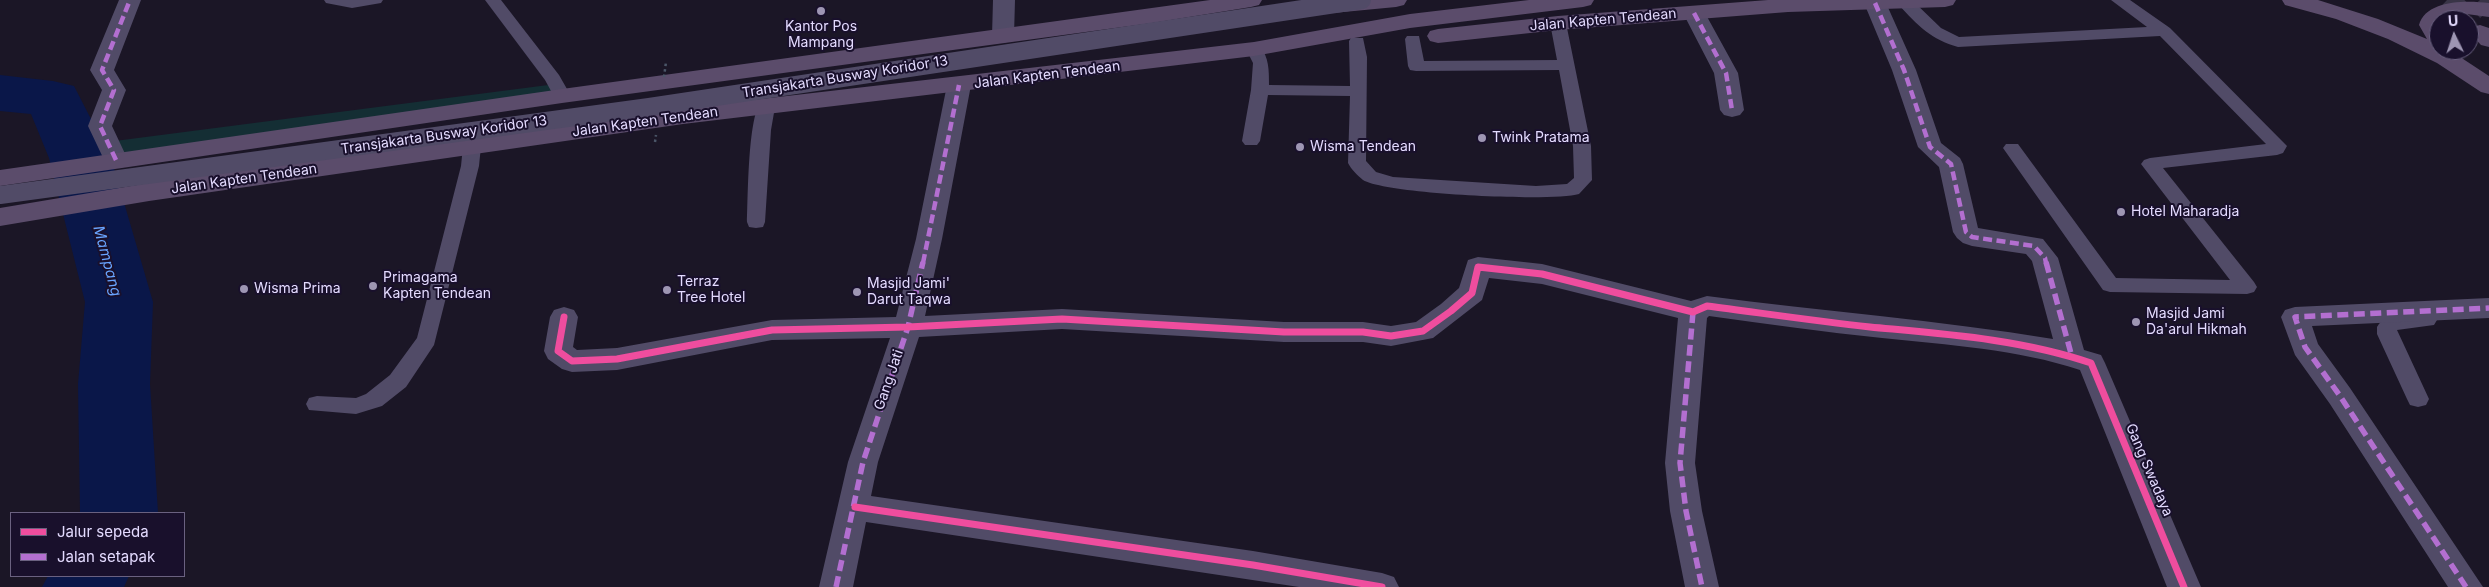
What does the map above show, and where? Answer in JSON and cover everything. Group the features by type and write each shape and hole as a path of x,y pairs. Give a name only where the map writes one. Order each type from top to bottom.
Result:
{"main road":[{"path":"1,184 116,160 562,96 1152,16 1251,0"},
{"path":"1152,16 1286,11 1396,0"},
{"name":"Jalan Kapten Tendean","path":"0,216 149,192 683,116 959,85 1293,44 1410,21 1582,0"},
{"name":"Jalan Kapten Tendean","path":"1293,44 1413,39 1558,23 1788,5 1945,0"},
{"path":"2293,0 2344,15 2402,37 2482,81"},
{"path":"2439,10 2451,6 2489,10"},
{"path":"2459,60 2482,81"}],"street":[{"path":"116,160 100,126 114,90 102,70 130,0"},
{"path":"1003,36 1004,0"},
{"name":"Gang Swadaya","path":"1875,3 1904,70 1930,147 1950,164 1966,232 1972,237 2034,246 2045,258 2082,360 2184,587"},
{"path":"1694,13 1726,73 1732,110"},
{"name":"Gang Jati","path":"836,587 855,507 863,462 908,327 929,239 959,85"},
{"path":"564,317 558,352 572,361 617,359 772,330 908,327 1062,319 1284,332 1363,332 1391,336 1423,331 1451,311 1472,293 1478,267 1542,274 1693,312 1707,306 1854,325 1982,338 2053,350 2082,360"},
{"path":"2466,587 2340,396 2305,347 2295,316 2489,308"},
{"path":"1693,312 1680,462 1686,511 1702,587"},
{"path":"855,507 1252,565 1382,587"}],"lane":[{"path":"332,0 352,3 375,0"},
{"path":"493,0 553,79 562,96"},
{"name":"Transjakarta Busway Koridor 13","path":"1,184 649,107 1362,0"},
{"path":"2012,148 2110,285 2247,287 2150,164 2279,148 2164,31 2118,0"},
{"path":"1905,2 1928,27 1946,39 1958,42 2164,31"},
{"path":"1357,41 1359,92 1357,163 1370,176 1392,183 1536,192 1572,190 1583,180 1582,146 1558,23"},
{"path":"1413,39 1416,66 1566,65"},
{"path":"1251,141 1260,90 1260,63 1254,49"},
{"path":"1260,90 1359,92"},
{"path":"756,222 762,130 766,107"},
{"path":"318,404 356,406 374,400 398,382 427,340 470,166 472,146"},
{"path":"2418,399 2387,334 2387,327 2392,323 2489,316"}],"green space":[{"path":"556,84 562,96 116,160 107,142"}],"waterway":[{"name":"Mampang","path":"0,93 53,99 80,158 119,302 114,384 119,512"},
{"name":"Mampang","path":"83,587 88,577"}],"tunnel":[{"path":"2447,0 2458,10"},
{"path":"2480,0 2489,10"}],"marked path":[{"path":"116,160 100,126 114,90 102,70 130,0"},
{"path":"1875,3 1904,70 1930,147 1951,164 1966,232 1972,237 2034,246 2045,258 2072,357"},
{"path":"1694,13 1726,73 1732,110"},
{"path":"836,587 863,462 884,394 908,327 929,239 959,85"},
{"path":"2466,587 2340,396 2305,347 2295,317 2489,308"},
{"path":"1693,312 1680,463 1686,511 1702,587"}],"cycle path":[{"path":"564,317 558,351 572,361 617,359 772,330 908,327 1062,319 1284,332 1363,332 1391,336 1423,331 1451,311 1472,293 1478,267 1542,274 1693,312 1707,306 1854,325 1982,338 2053,350 2091,363 2184,587"},
{"path":"855,507 1253,565 1382,587"}],"place":[{"name":"Kantor Pos Mampang","path":"821,11"},
{"name":"Twink Pratama","path":"1482,138"},
{"name":"Wisma Tendean","path":"1300,147"},
{"name":"Hotel Maharadja","path":"2121,212"},
{"name":"Primagama Kapten Tendean","path":"373,286"},
{"name":"Wisma Prima","path":"244,289"},
{"name":"Terraz Tree Hotel","path":"667,290"},
{"name":"Masjid Jami' Darut Taqwa","path":"857,292"},
{"name":"Masjid Jami Da'arul Hikmah","path":"2136,322"}]}
